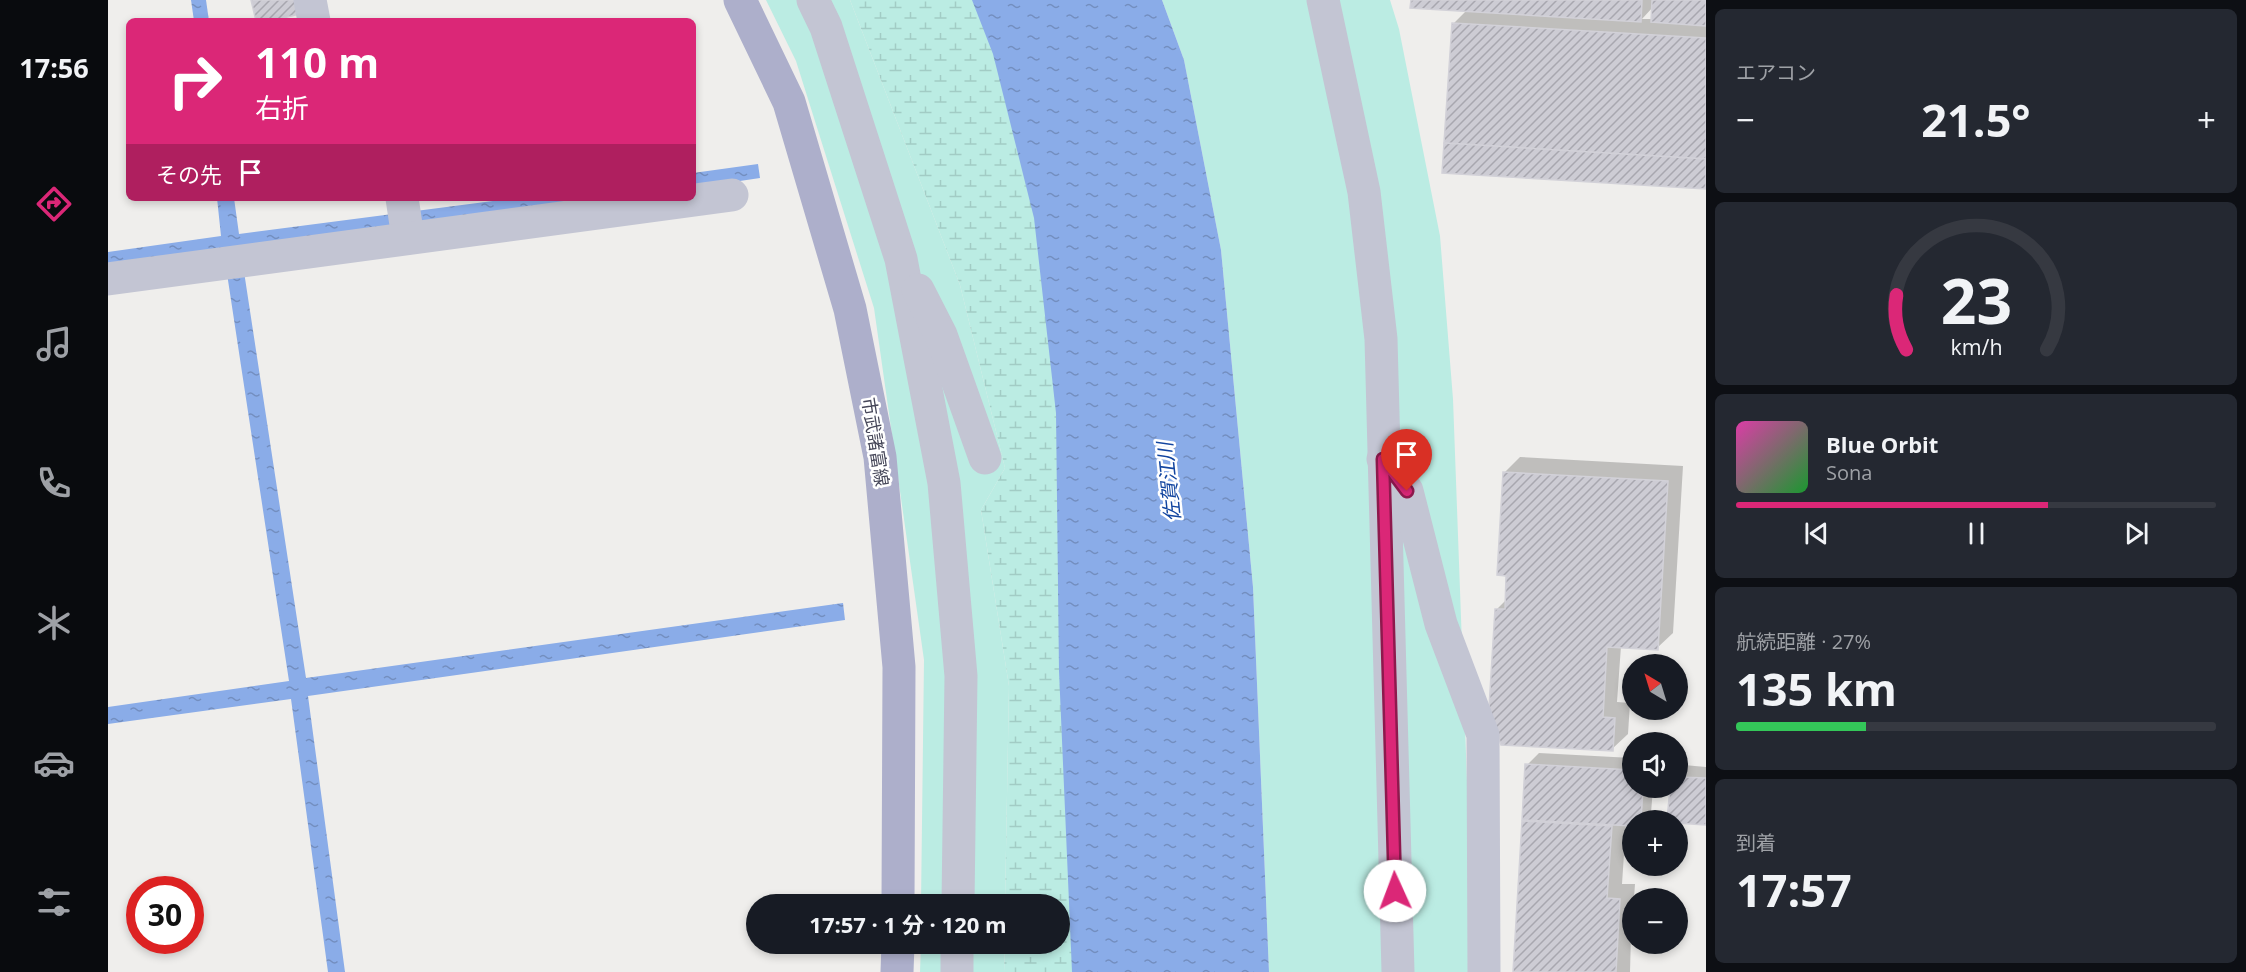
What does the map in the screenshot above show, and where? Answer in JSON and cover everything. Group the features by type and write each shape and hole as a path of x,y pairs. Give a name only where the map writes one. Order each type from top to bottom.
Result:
{"main road":[{"name":"市武諸富線","path":"740,0 789,102 850,309 880,458 899,667 898,894"},
{"path":"897,972 898,954"}],"street":[{"path":"310,0 313,18"},
{"path":"813,0 826,27 901,259 944,483 960,665 958,894"},
{"path":"1323,0 1364,192 1381,339 1398,972"},
{"path":"696,198 732,195"},
{"path":"108,279 255,259 405,220 654,201"},
{"path":"901,259 941,335 985,458"},
{"path":"1383,459 1407,491 1441,624 1483,735 1484,972"},
{"path":"957,954 957,972"}],"green space":[{"path":"766,0 850,0 960,285 1005,468 981,510 1009,686 1005,894 921,894 924,660 874,308 796,61"},
{"path":"850,0 1008,0 1088,284 1103,972 1004,972 1005,954 1070,954 1070,894 1005,894 1009,686 981,510 1005,468 960,285"},
{"path":"1162,0 1390,0 1399,29 1440,236 1453,399 1474,972 1269,972 1253,587 1221,250 1184,60"},
{"path":"921,954 1005,954 1004,972 920,972"}],"water":[{"path":"191,0 206,0 209,18 194,18"},
{"name":"佐賀江川","path":"972,0 1162,0 1184,60 1221,250 1253,587 1269,972 1072,972 1059,671 1056,413 1034,218 993,54"},
{"path":"758,164 760,178 696,188 696,173"},
{"path":"217,201 234,201 239,234 492,201 606,201 241,252 306,678 843,603 845,620 308,696 345,972 328,972 291,699 108,724 108,707 289,681 224,254 108,270 108,252 221,236"}],"building":[{"path":"251,0 301,0 304,13 283,18 255,18"},
{"path":"1411,0 1642,0 1641,22 1410,8"},
{"path":"1652,0 1706,0 1706,26 1651,22"},
{"path":"1452,23 1706,38 1706,159 1444,143"},
{"path":"1444,143 1706,159 1706,189 1442,173"},
{"path":"1503,472 1668,481 1658,650 1607,647 1603,717 1615,718 1613,751 1501,745 1489,708 1495,609 1505,609 1506,576 1497,575"},
{"path":"1525,764 1622,769 1622,798 1642,798 1642,810 1622,810 1622,825 1522,820"},
{"path":"1688,777 1706,778 1706,825 1688,824 1688,810 1668,810 1669,798 1688,798"},
{"path":"1522,821 1612,826 1607,898 1620,899 1616,972 1513,972"}],"route":[{"path":"1395,891 1383,459 1407,491"}]}
